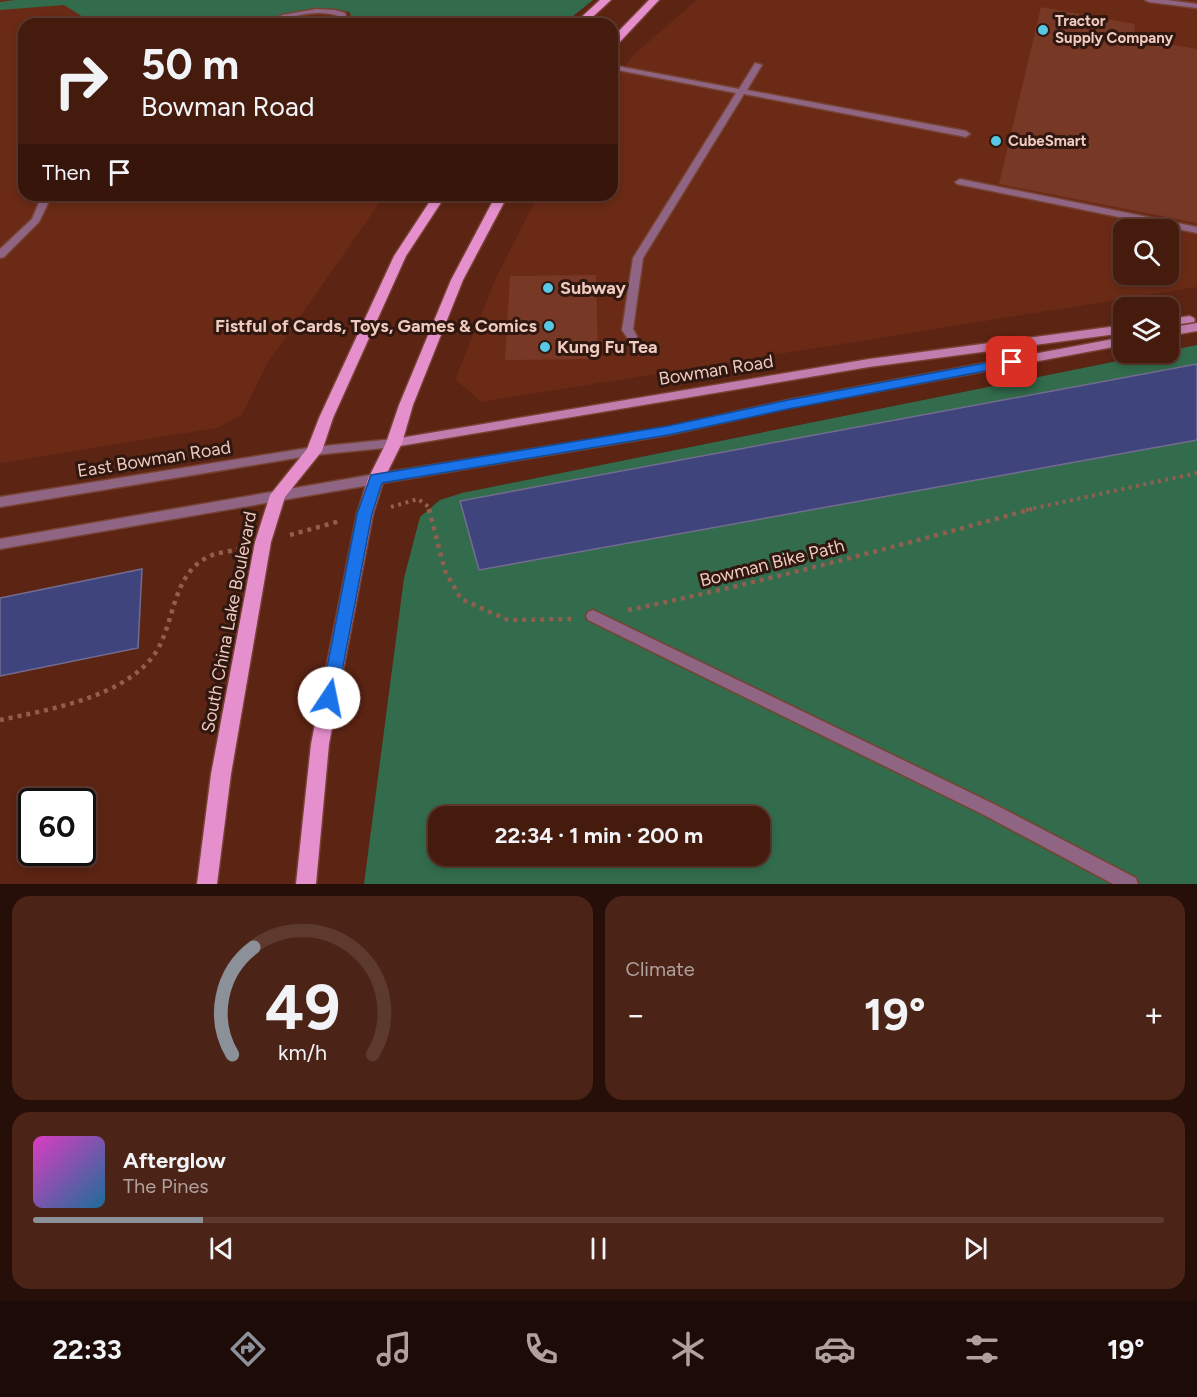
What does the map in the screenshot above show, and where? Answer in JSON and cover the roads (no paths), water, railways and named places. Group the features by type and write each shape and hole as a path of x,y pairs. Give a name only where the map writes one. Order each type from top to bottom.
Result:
{"main road":[{"path":"586,18 606,0"},
{"path":"618,38 654,0"},
{"name":"South China Lake Boulevard","path":"207,884 221,774 263,542 278,495 314,451 326,418 400,256 436,201"},
{"path":"306,884 320,744 365,514 376,479 394,444 406,405 457,280 499,201"},
{"path":"1179,321 1197,319"},
{"path":"1179,330 1197,327"},
{"name":"Bowman Road","path":"394,444 857,365 1113,330"},
{"path":"376,479 668,430 788,404 1113,343"}],"street":[{"path":"1149,0 1197,6"},
{"path":"281,18 287,15 326,11 342,15 343,18"},
{"path":"632,336 627,330 638,258 758,64"},
{"path":"618,68 966,134"},
{"path":"960,182 1197,230"},
{"path":"0,255 36,220 44,201"},
{"name":"Bowman Road","path":"314,451 394,444"},
{"name":"East Bowman Road","path":"0,502 314,451"},
{"path":"0,544 376,479"},
{"path":"593,616 990,810 1130,884"}],"water":[{"path":"1197,364 1197,440 479,570 460,501"},
{"path":"142,569 138,648 0,676 0,598"}],"place":[{"name":"Tractor Supply Company","path":"1043,30"},
{"name":"CubeSmart","path":"996,141"},
{"name":"Subway","path":"548,288"},
{"name":"Fistful of Cards, Toys, Games & Comics","path":"549,326"},
{"name":"Kung Fu Tea","path":"545,347"}]}
